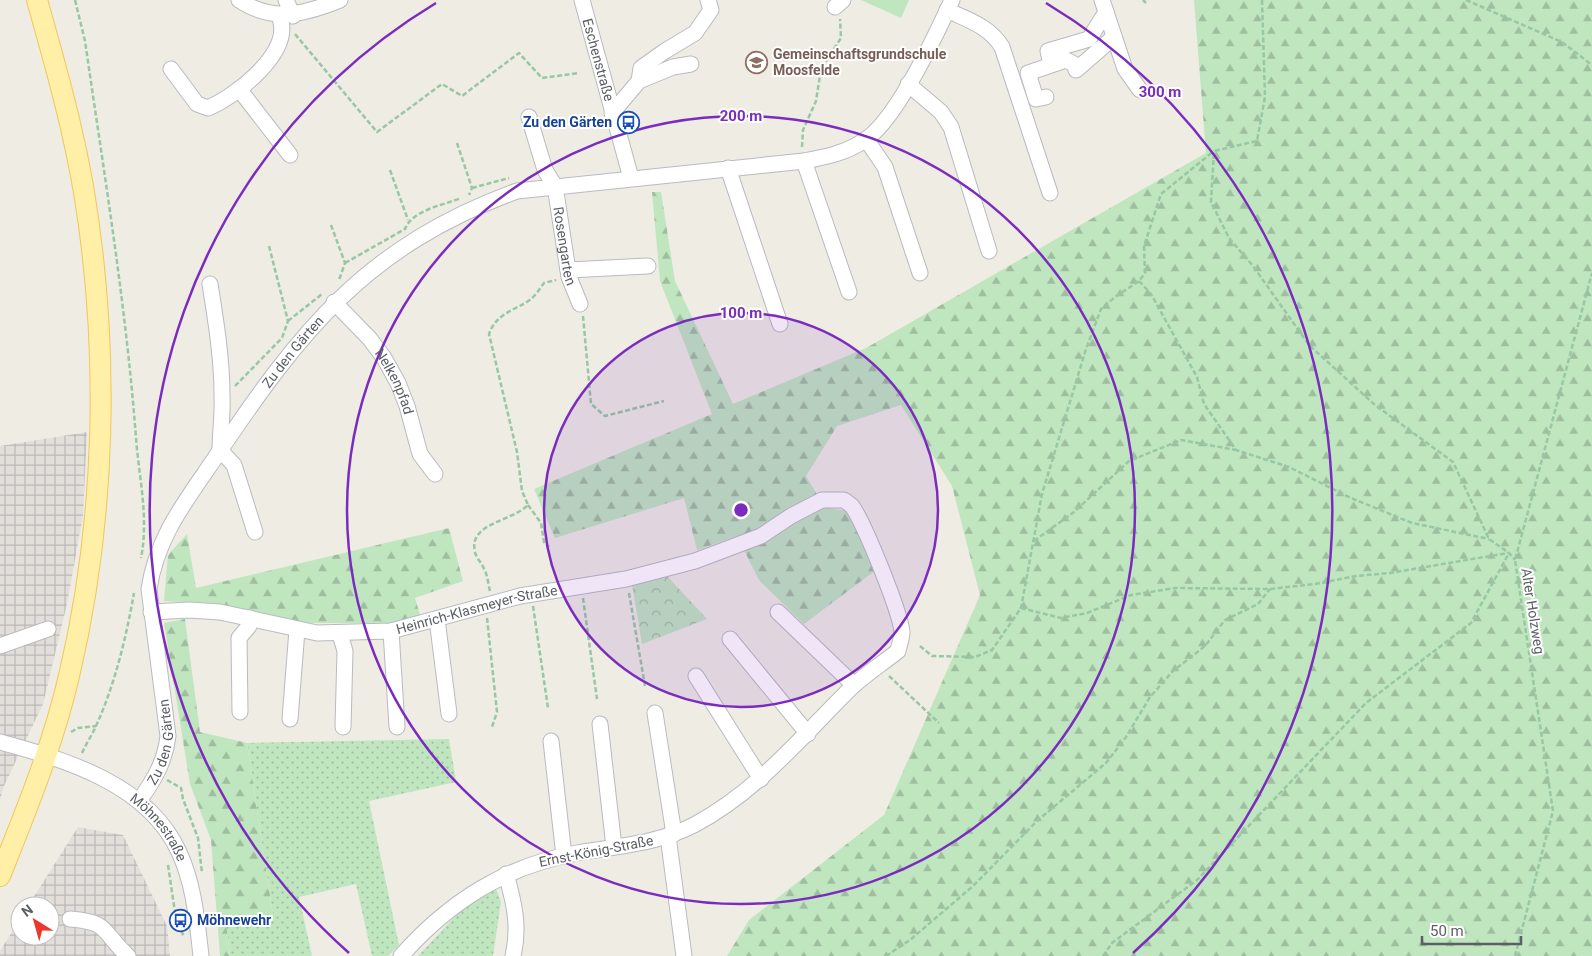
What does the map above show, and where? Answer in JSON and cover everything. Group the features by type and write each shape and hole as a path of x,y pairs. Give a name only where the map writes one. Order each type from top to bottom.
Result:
{"main road":[{"path":"0,876 45,756 69,677 86,590 100,451 99,340 89,226 69,115 37,0"}],"street":[{"path":"239,0 252,8 286,16 340,0"},
{"path":"171,69 197,104 208,108 218,104 239,89 266,65 275,52 286,16 286,0"},
{"path":"639,81 641,68 695,33 711,10 708,0"},
{"name":"Eschenstraße","path":"586,2 612,113 631,178"},
{"path":"949,5 986,28 995,36 1002,47 1050,193"},
{"name":"Zu den Gärten","path":"139,800 157,774 166,752 168,736 151,612 149,589 152,566 160,545 174,519 220,450 329,297 365,274 408,230 443,222 474,200 517,191 555,186 804,161 848,150 878,129 908,84 949,5"},
{"path":"1104,6 1125,68 1140,90"},
{"path":"1051,64 1048,51 1089,39 1104,6"},
{"path":"1046,98 1036,100 1028,72 1066,60 1074,64 1076,70 1114,37"},
{"path":"612,113 639,81 673,67 691,64"},
{"path":"908,84 941,112 951,127 990,251"},
{"path":"239,89 290,155"},
{"name":"Rosengarten","path":"529,117 545,170 555,186 568,273 580,304"},
{"path":"866,139 885,167 920,273"},
{"path":"804,161 849,292"},
{"path":"728,168 780,324"},
{"path":"568,273 648,266"},
{"path":"210,284 220,353 223,399 220,421 220,450 234,465 255,532"},
{"name":"Nelkenpfad","path":"329,297 370,339 384,358 398,383 407,406 420,454 436,474"},
{"name":"Heinrich-Klasmeyer-Straße","path":"151,612 188,610 250,618 297,630 340,634 391,631 487,604 626,579 695,561 761,536 814,502 834,499 844,500 858,514 879,564 902,633 898,651 879,666"},
{"path":"778,612 854,686"},
{"path":"240,712 239,638 249,626 250,618"},
{"path":"437,619 449,714"},
{"path":"0,646 48,629"},
{"path":"290,719 297,630"},
{"path":"391,631 397,727"},
{"path":"340,634 345,651 343,727"},
{"path":"730,639 808,734"},
{"name":"Ernst-König-Straße","path":"401,956 422,933 451,907 478,889 506,874 536,862 636,845 671,835 716,812 761,779 854,686 879,666"},
{"path":"696,676 761,779"},
{"path":"655,713 684,956"},
{"path":"600,724 614,848"},
{"path":"551,741 564,856"},
{"name":"Möhnestraße","path":"0,742 77,767 108,781 139,800 164,826 180,853 193,895 201,956"},
{"path":"506,874 516,909 518,938 513,956"},
{"path":"70,919 93,921 102,926 128,956"}],"path":[{"path":"1143,0 1146,3"},
{"path":"920,646 932,656 975,657 992,650 1021,608 1042,494 1086,349 1102,309 1115,297 1140,281 1145,272 1144,246 1161,194 1214,151 1257,141 1265,97 1262,0"},
{"path":"1466,0 1562,42 1592,65"},
{"path":"804,161 802,152 803,130 814,110 821,69 840,38 839,4"},
{"path":"286,16 294,33 377,132 442,84 462,96 519,53 542,78 579,73"},
{"path":"345,263 408,230 474,200 472,188 457,143"},
{"path":"1214,151 1211,202 1229,238 1253,266 1309,345 1375,405 1453,462 1489,539"},
{"path":"390,170 408,230"},
{"path":"331,225 345,263 344,273 332,286"},
{"path":"223,399 282,338 288,322 269,246"},
{"path":"549,547 544,542 541,523 528,505 522,491 516,452 489,334 498,318 532,299 544,283 568,273"},
{"name":"Alter Holzweg","path":"1515,956 1553,812 1515,560 1592,273"},
{"path":"1140,281 1151,294 1197,377 1204,404 1236,450"},
{"path":"288,322 329,297"},
{"path":"580,304 585,328 591,404 605,416 664,401"},
{"path":"1034,541 1074,512 1129,461 1181,440 1236,450 1289,467 1351,498 1412,524 1489,539 1509,553 1515,560"},
{"path":"492,728 497,712 487,604 487,575 475,554 474,544 478,533 489,526 520,513 528,505"},
{"path":"1021,608 1060,618 1087,613 1131,595 1175,588 1270,589 1315,584 1509,553"},
{"path":"1103,956 1112,943 1197,880 1366,703 1471,623 1509,553"},
{"path":"626,579 645,686"},
{"path":"582,587 598,699"},
{"path":"886,956 910,940 974,886 1037,821 1106,763 1126,737 1150,697 1173,672 1206,646 1225,620 1258,604 1270,589"},
{"path":"532,595 548,708"},
{"path":"879,666 939,723"},
{"path":"71,732 78,728 96,726 77,767"},
{"path":"166,857 170,871 176,919 186,941"}],"shaded area":[{"path":"87,432 83,515 67,604 43,704 4,786 0,800 0,446"},
{"path":"78,827 123,835 167,926 170,956 0,956 0,951 10,935 10,946 60,946 60,896 34,896"}],"green space":[{"path":"861,0 909,0 901,18"},
{"path":"1194,0 1592,0 1592,956 727,956 749,920 884,815 980,595 952,486 901,405 837,426 806,476 825,508 850,511 876,570 804,624 759,580 737,536 697,550 684,498 555,538 534,489 712,414 660,281 652,192 661,192 675,281 733,404 866,348 1206,153"},
{"path":"449,528 463,581 415,598 421,618 387,623 304,623 221,604 164,601 168,555 187,534 196,588"},
{"path":"666,575 707,619 642,644 632,585"},
{"path":"185,619 200,732 247,743 273,916 226,923 230,956 220,956 211,840 190,784 164,623"},
{"path":"449,739 456,782 369,801 399,945 388,956 372,956 356,884 299,897 312,956 230,956 226,923 273,915 247,743"},
{"path":"496,889 501,902 493,956 418,956 463,908"}],"place":[{"name":"Gemeinschaftsgrundschule Moosfelde","path":"757,62"},
{"name":"Zu den Gärten","path":"628,122"},
{"name":"Möhnewehr","path":"181,920"}]}
